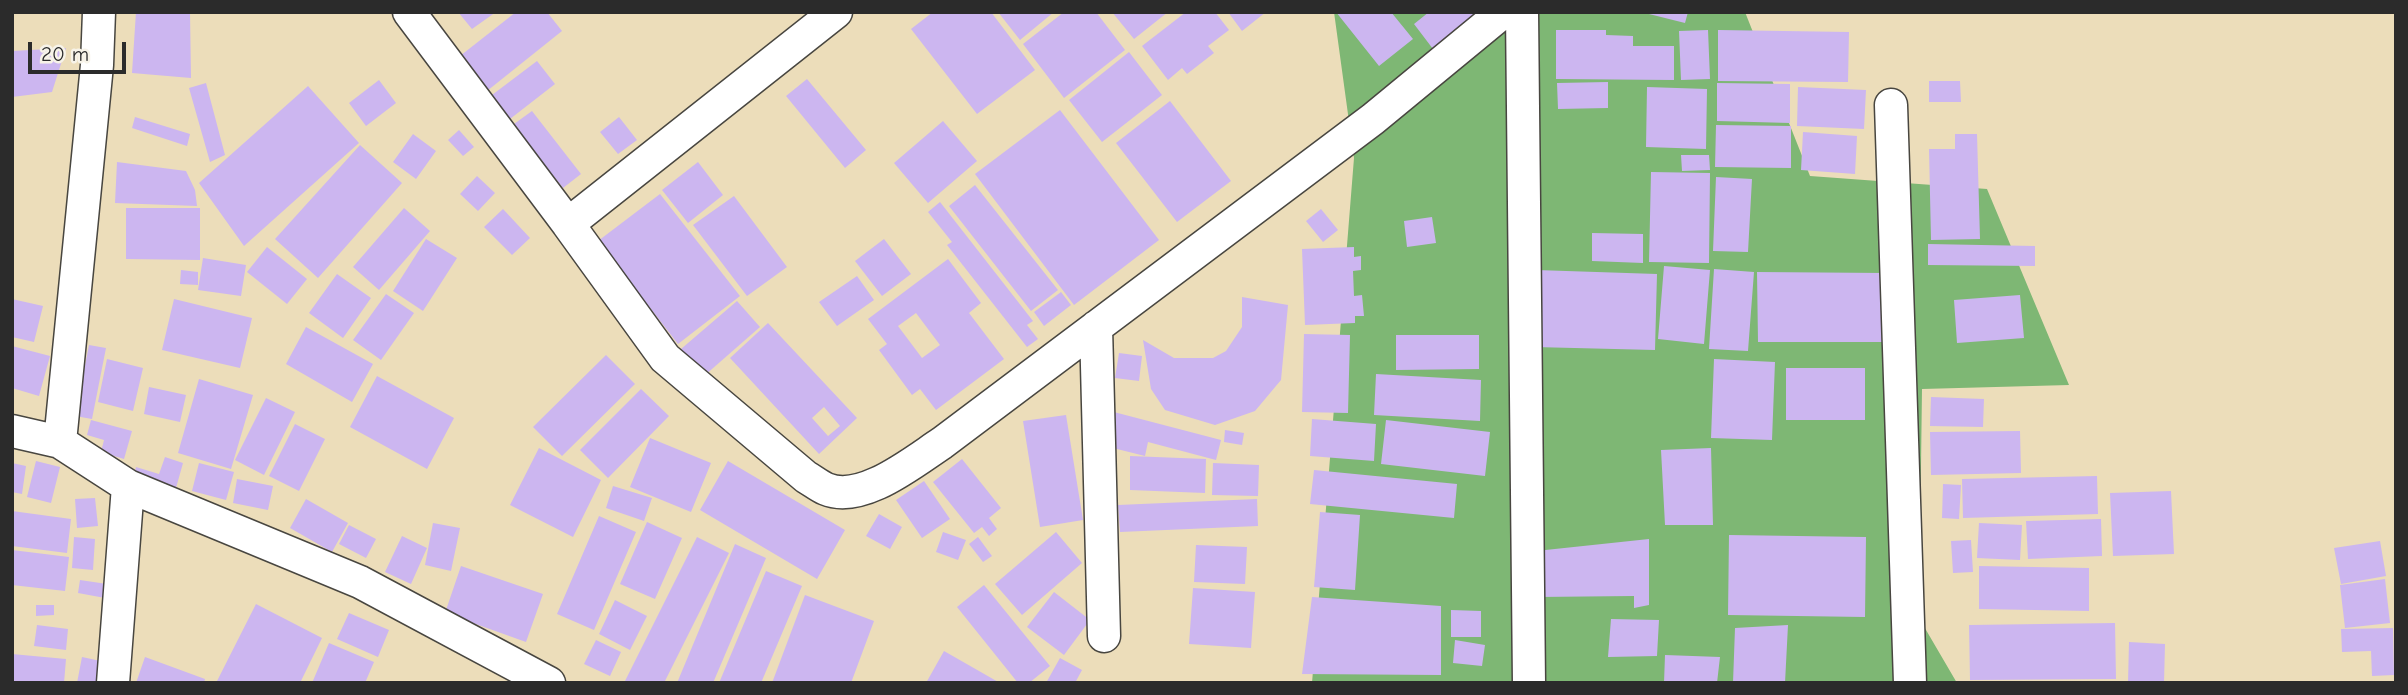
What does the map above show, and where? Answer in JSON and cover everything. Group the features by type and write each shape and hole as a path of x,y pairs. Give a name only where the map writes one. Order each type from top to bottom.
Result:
{"street":[{"path":"60,442 97,65 99,12"},
{"path":"409,12 665,358 806,477 827,490 848,492 874,485 942,443 1373,119 1503,12"},
{"path":"568,224 836,12"},
{"path":"1522,12 1529,683"},
{"path":"1891,105 1910,683"},
{"path":"1096,327 1104,636"},
{"path":"12,431 60,442 128,486 360,582 549,683"},
{"path":"113,683 128,486"}],"green space":[{"path":"1334,12 1745,12 1810,176 1987,189 2069,385 1922,389 1919,618 1957,683 1312,683 1354,158"}],"building":[{"path":"136,12 190,12 191,78 132,73"},
{"path":"458,12 496,12 472,29"},
{"path":"516,12 547,12 562,31 487,91 460,56"},
{"path":"933,12 991,12 1035,70 977,114 911,29"},
{"path":"998,12 1054,12 1020,40"},
{"path":"1064,12 1096,12 1125,50 1064,98 1023,44"},
{"path":"1112,12 1168,12 1134,39"},
{"path":"1186,12 1215,12 1229,30 1208,46 1214,53 1187,74 1182,68 1168,80 1142,46"},
{"path":"1228,12 1266,12 1242,31"},
{"path":"1336,12 1391,12 1413,39 1379,66"},
{"path":"1429,12 1480,12 1433,49 1414,24"},
{"path":"1641,12 1688,12 1685,23"},
{"path":"1556,30 1606,30 1606,35 1633,36 1633,46 1674,46 1674,80 1556,79"},
{"path":"1708,30 1710,79 1681,80 1679,31"},
{"path":"1718,30 1849,32 1848,82 1718,81"},
{"path":"66,48 52,92 12,97 12,51"},
{"path":"1129,52 1162,95 1102,142 1069,100"},
{"path":"537,61 555,84 510,119 492,95"},
{"path":"807,79 866,150 845,168 786,96"},
{"path":"379,80 396,103 366,126 349,103"},
{"path":"1929,81 1960,81 1961,102 1929,102"},
{"path":"1608,82 1608,108 1558,109 1557,83"},
{"path":"206,83 225,155 210,162 189,88"},
{"path":"1717,83 1790,84 1790,123 1717,121"},
{"path":"308,86 359,143 244,246 199,183"},
{"path":"1647,87 1707,89 1706,149 1646,147"},
{"path":"1798,87 1866,90 1864,129 1797,126"},
{"path":"1170,101 1231,181 1177,222 1116,143"},
{"path":"1060,110 1159,240 1074,305 975,174"},
{"path":"532,111 581,174 563,188 543,163 539,166 514,134 519,130 514,124"},
{"path":"135,117 190,134 187,146 132,128"},
{"path":"619,117 637,140 618,154 600,132"},
{"path":"943,121 977,161 928,203 894,163"},
{"path":"1716,125 1791,126 1791,168 1715,167"},
{"path":"459,130 474,147 463,156 448,140"},
{"path":"1803,132 1857,136 1855,174 1801,170"},
{"path":"413,134 436,151 416,179 393,162"},
{"path":"1955,134 1977,134 1980,239 1931,240 1929,149 1955,149"},
{"path":"360,145 402,183 318,278 275,239"},
{"path":"1681,155 1709,155 1710,170 1682,171"},
{"path":"117,162 186,171 195,190 197,206 115,203"},
{"path":"698,162 723,195 688,223 662,190"},
{"path":"1651,172 1710,173 1709,263 1649,262"},
{"path":"477,176 495,193 478,211 460,194"},
{"path":"1716,177 1752,179 1748,252 1713,251"},
{"path":"975,185 1058,290 1031,311 949,206"},
{"path":"660,194 740,296 678,344 598,241"},
{"path":"734,196 787,267 747,296 693,225"},
{"path":"940,202 1033,321 1027,325 1038,339 1027,347 947,245 952,242 928,212"},
{"path":"126,208 200,208 200,260 126,259"},
{"path":"404,208 430,231 379,290 353,267"},
{"path":"503,209 530,238 512,255 484,227"},
{"path":"1321,209 1338,230 1323,242 1306,221"},
{"path":"1432,217 1436,243 1407,247 1404,221"},
{"path":"1592,233 1643,234 1643,263 1592,261"},
{"path":"426,239 457,258 423,311 393,291"},
{"path":"884,239 911,274 882,296 855,261"},
{"path":"1928,244 2035,246 2035,266 1928,265"},
{"path":"267,247 307,279 287,304 247,272"},
{"path":"1354,247 1354,257 1361,256 1361,270 1353,271 1354,296 1362,295 1364,316 1355,316 1355,323 1305,325 1302,249"},
{"path":"203,258 246,265 241,296 198,290"},
{"path":"948,259 981,303 969,313 1004,359 936,410 920,389 912,395 879,350 887,344 868,319","holes":["916,313 940,345 922,358 898,326"]},
{"path":"1664,266 1710,270 1704,344 1658,339"},
{"path":"1714,269 1754,272 1748,351 1709,349"},
{"path":"181,270 198,272 198,285 180,284"},
{"path":"1536,270 1657,274 1655,350 1534,347"},
{"path":"1757,272 1885,273 1885,342 1758,342"},
{"path":"337,274 371,298 343,338 309,313"},
{"path":"857,276 874,300 837,326 819,302"},
{"path":"1061,292 1071,305 1044,326 1034,312"},
{"path":"386,294 414,313 381,360 353,340"},
{"path":"2020,295 2024,338 1957,343 1954,300"},
{"path":"1242,297 1288,305 1281,380 1255,411 1215,425 1165,410 1151,389 1143,340 1174,358 1213,358 1226,351 1242,327"},
{"path":"12,299 43,306 34,342 12,337"},
{"path":"174,299 252,318 240,368 162,350"},
{"path":"737,301 760,327 704,376 681,349"},
{"path":"768,323 857,418 819,454 730,358","holes":["824,407 840,426 828,436 812,418"]},
{"path":"306,327 373,364 352,402 286,364"},
{"path":"1304,334 1350,335 1348,413 1302,412"},
{"path":"1396,335 1479,335 1479,369 1396,370"},
{"path":"89,345 106,348 92,419 75,416"},
{"path":"12,346 50,356 39,396 12,388"},
{"path":"1119,353 1142,356 1139,381 1115,378"},
{"path":"606,355 635,384 562,456 533,427"},
{"path":"107,359 143,368 133,411 98,402"},
{"path":"1714,359 1775,362 1772,440 1711,438"},
{"path":"1786,368 1865,368 1865,420 1786,420"},
{"path":"1376,374 1481,380 1480,421 1374,415"},
{"path":"377,376 454,418 427,469 350,427"},
{"path":"199,379 253,395 231,469 178,453"},
{"path":"149,387 186,395 180,422 144,414"},
{"path":"641,389 669,416 608,478 580,450"},
{"path":"1931,397 1984,399 1983,427 1930,426"},
{"path":"266,398 295,412 264,475 235,460"},
{"path":"1110,411 1221,440 1216,460 1148,442 1145,456 1101,445"},
{"path":"1066,415 1083,520 1040,527 1023,421"},
{"path":"1312,419 1376,424 1374,461 1310,456"},
{"path":"91,420 132,431 124,459 101,452 104,440 87,435"},
{"path":"1386,420 1490,432 1485,476 1381,464"},
{"path":"295,424 325,439 299,491 269,476"},
{"path":"1225,430 1244,433 1242,445 1224,442"},
{"path":"2020,431 2021,473 1931,475 1930,432"},
{"path":"650,438 711,463 691,512 630,487"},
{"path":"539,448 601,480 573,537 510,505"},
{"path":"1711,448 1713,525 1665,525 1661,450"},
{"path":"1130,456 1206,459 1205,493 1130,490"},
{"path":"165,457 183,463 176,488 134,475 136,467 159,474"},
{"path":"962,459 1001,508 989,518 997,529 989,536 982,527 974,533 933,482"},
{"path":"36,461 60,467 51,503 27,497"},
{"path":"728,461 845,530 817,579 700,510"},
{"path":"12,463 26,466 22,494 12,492"},
{"path":"199,463 234,472 226,500 192,491"},
{"path":"1213,463 1259,465 1258,496 1212,495"},
{"path":"1314,470 1457,484 1454,518 1310,504"},
{"path":"2097,476 2098,514 1963,518 1962,479"},
{"path":"237,479 273,486 268,510 233,503"},
{"path":"924,481 950,519 922,538 896,500"},
{"path":"1943,484 1961,485 1959,519 1942,518"},
{"path":"613,486 652,498 644,521 606,508"},
{"path":"2171,491 2174,554 2113,556 2110,493"},
{"path":"95,498 98,526 77,528 75,499"},
{"path":"306,499 348,523 332,552 290,528"},
{"path":"1257,499 1258,526 1120,532 1118,505"},
{"path":"12,511 71,519 67,553 12,546"},
{"path":"1320,512 1360,515 1355,590 1314,587"},
{"path":"879,514 902,527 890,549 866,536"},
{"path":"599,516 636,532 594,630 557,614"},
{"path":"2101,519 2102,556 2028,559 2026,521"},
{"path":"647,522 682,538 655,599 620,584"},
{"path":"433,523 460,528 451,571 425,565"},
{"path":"1979,523 2022,525 2020,560 1977,558"},
{"path":"349,525 376,539 366,558 339,544"},
{"path":"943,532 966,540 958,560 936,552"},
{"path":"1056,532 1082,563 1022,615 995,584"},
{"path":"1729,535 1866,537 1865,617 1728,615"},
{"path":"402,536 427,548 411,584 385,572"},
{"path":"74,537 95,539 93,570 72,568"},
{"path":"697,537 729,553 664,683 624,683"},
{"path":"978,537 992,556 983,562 969,544"},
{"path":"1649,539 1649,605 1634,608 1634,596 1537,597 1536,551"},
{"path":"1971,540 1973,572 1953,573 1951,541"},
{"path":"2380,541 2386,576 2341,584 2334,548"},
{"path":"735,544 766,558 713,683 677,683"},
{"path":"1196,545 1247,547 1245,584 1194,582"},
{"path":"12,550 69,557 65,591 12,585"},
{"path":"461,566 543,594 526,642 445,613"},
{"path":"1979,566 2089,568 2089,611 1979,609"},
{"path":"766,571 802,586 761,683 719,683"},
{"path":"2385,579 2390,623 2345,628 2340,585"},
{"path":"80,580 107,584 105,598 78,593"},
{"path":"984,585 1050,666 1029,683 1018,683 957,607"},
{"path":"1193,588 1255,592 1251,648 1189,644"},
{"path":"1054,592 1090,620 1064,655 1027,627"},
{"path":"805,595 874,621 851,683 772,683"},
{"path":"1312,597 1441,606 1441,675 1302,674"},
{"path":"615,600 647,616 630,650 599,634"},
{"path":"256,604 322,638 300,683 216,683"},
{"path":"36,605 54,605 54,615 36,616"},
{"path":"1451,610 1481,611 1481,637 1451,637"},
{"path":"349,613 389,630 378,657 337,639"},
{"path":"1611,619 1659,620 1657,656 1608,657"},
{"path":"2115,623 2116,679 1970,680 1969,625"},
{"path":"37,625 68,629 66,650 34,646"},
{"path":"1788,625 1785,683 1733,683 1735,628"},
{"path":"2393,628 2394,675 2372,676 2371,651 2342,652 2341,629"},
{"path":"596,640 621,652 610,676 584,664"},
{"path":"1455,640 1485,645 1482,666 1453,663"},
{"path":"2129,642 2165,644 2164,683 2128,683"},
{"path":"329,643 374,662 365,683 312,683"},
{"path":"944,651 1000,683 926,683"},
{"path":"12,654 66,659 64,683 12,683"},
{"path":"1665,655 1720,657 1717,683 1664,683"},
{"path":"82,657 110,663 106,683 77,683"},
{"path":"145,657 205,679 204,683 136,683"},
{"path":"1060,658 1082,670 1075,683 1046,683"}]}
